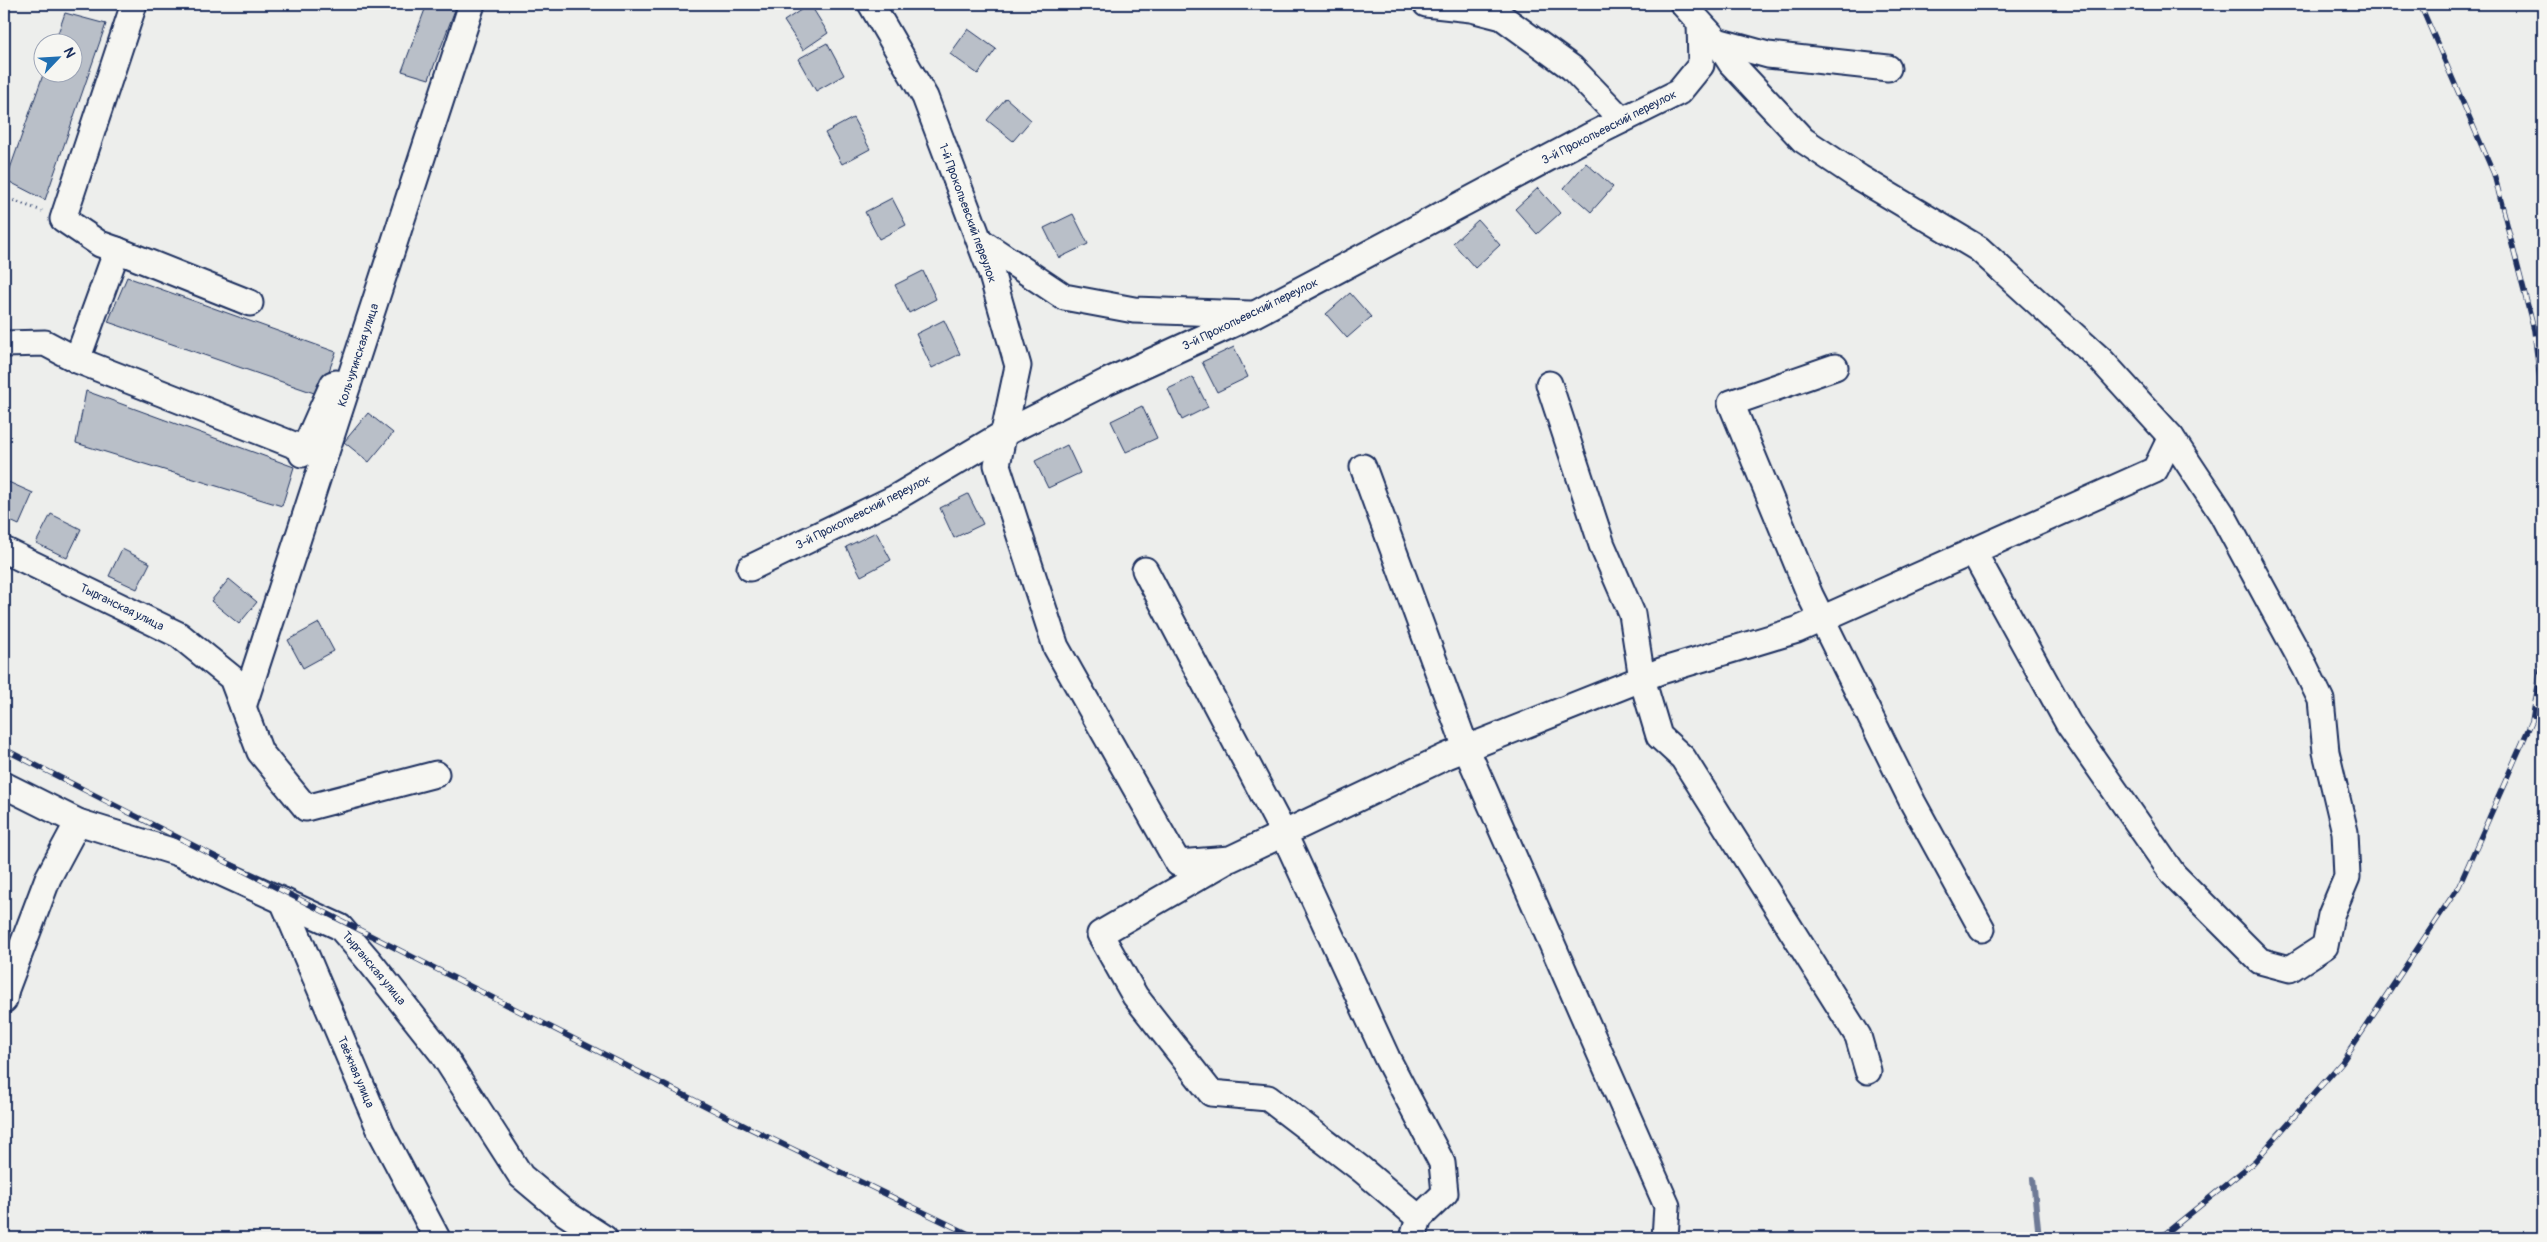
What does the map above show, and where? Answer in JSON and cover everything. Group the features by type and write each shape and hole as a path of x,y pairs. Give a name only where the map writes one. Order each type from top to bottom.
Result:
{"street":[{"path":"134,4 63,219 100,244 250,303"},
{"name":"Кольчугинская улица","path":"243,707 472,4"},
{"name":"1-й Прокопьевский переулок","path":"871,4 925,97 991,272 1018,366 997,465 1056,647 1178,864 1230,859"},
{"path":"1426,4 1471,9 1502,17 1572,68 1622,120"},
{"path":"1683,4 1717,41 1731,63 1803,140 1860,178 1979,248 2101,360 2171,437 2222,514 2321,700 2326,752 2345,832 2347,877 2330,915 2325,946 2290,969 2260,961 2173,874 2068,723 1973,551"},
{"name":"3-й Прокопьевский переулок","path":"750,568 895,498 1003,434 1106,382 1256,314 1622,120 1679,92 1701,65 1700,22"},
{"path":"1717,41 1768,56 1888,68"},
{"path":"980,241 1064,297 1134,310 1256,314"},
{"path":"77,360 117,250"},
{"path":"4,344 45,343 77,360 303,451 333,384 350,379"},
{"path":"1835,367 1731,403 1810,595 1913,803 1982,929"},
{"path":"1549,384 1602,545 1632,614 1642,679 1659,736 1682,758 1858,1036 1868,1071"},
{"path":"1145,570 1284,834 1387,1058 1442,1163 1445,1193 1416,1228 1361,1169 1268,1098 1211,1093 1135,996 1100,934 1230,859 1284,834 1466,748 1642,679 1796,630 2155,470 2171,437"},
{"path":"1363,467 1466,748 1667,1206 1666,1238"},
{"name":"Тырганская улица","path":"4,550 180,635 232,678 243,707"},
{"path":"243,707 260,752 306,808 436,774"},
{"name":"Тырганская улица","path":"4,785 78,822 178,853 340,928 370,962 442,1053 520,1176 565,1213 604,1238"},
{"path":"4,1000 6,989 48,878 78,822"},
{"name":"Таёжная улица","path":"283,901 381,1132 437,1238"}],"path":[{"path":"4,196 63,219"}],"building":[{"path":"427,4 447,4 456,7 429,79 402,71"},
{"path":"810,4 828,33 803,50 784,21"},
{"path":"65,13 106,24 45,200 6,180 40,82 82,82 82,32 58,32"},
{"path":"968,29 996,49 978,74 950,54"},
{"path":"827,43 844,75 816,91 798,59"},
{"path":"1006,98 1031,120 1013,141 987,120"},
{"path":"853,118 870,149 842,164 825,133"},
{"path":"1586,163 1613,187 1591,212 1564,188"},
{"path":"1538,188 1560,213 1537,234 1515,209"},
{"path":"892,198 906,225 879,239 865,212"},
{"path":"1073,214 1088,244 1059,258 1044,228"},
{"path":"1478,220 1500,245 1475,268 1453,243"},
{"path":"923,271 936,299 909,313 895,285"},
{"path":"127,277 336,352 320,395 108,322"},
{"path":"1350,293 1371,317 1347,338 1326,314"},
{"path":"944,320 960,354 932,368 916,334"},
{"path":"1234,347 1248,377 1217,392 1202,362"},
{"path":"1193,377 1208,407 1182,420 1168,389"},
{"path":"86,391 294,467 282,506 76,443"},
{"path":"1142,406 1157,438 1126,452 1111,421"},
{"path":"368,413 393,433 369,462 344,442"},
{"path":"1067,445 1080,473 1048,488 1035,461"},
{"path":"4,480 33,493 19,525 4,518"},
{"path":"968,494 983,524 954,538 940,508"},
{"path":"51,514 81,529 67,558 36,543"},
{"path":"876,532 891,560 861,576 846,547"},
{"path":"122,549 150,563 137,589 109,576"},
{"path":"229,579 257,602 239,624 211,601"},
{"path":"319,623 334,651 303,668 288,640"}],"waterway":[{"path":"2033,1179 2039,1238"}],"railway":[{"path":"2420,4 2494,174 2534,330 2543,405"},
{"path":"2160,1238 2254,1162 2342,1062 2459,886 2532,721 2543,657"},
{"path":"4,749 747,1127 977,1238"}]}
